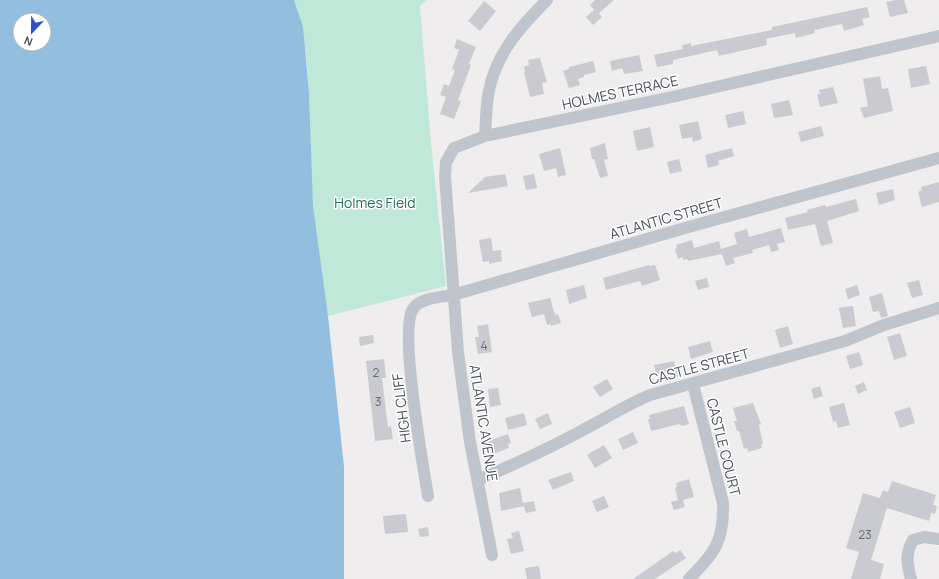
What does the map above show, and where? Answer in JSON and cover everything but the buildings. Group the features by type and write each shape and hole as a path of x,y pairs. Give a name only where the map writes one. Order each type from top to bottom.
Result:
{"street":[{"path":"485,136 488,95 497,63 510,39 547,0"},
{"name":"HOLMES TERRACE","path":"453,295 444,176 446,162 454,148 485,136 672,97 939,36"},
{"name":"ATLANTIC STREET","path":"409,317 414,307 423,302 453,295 691,226 939,158"},
{"name":"ATLANTIC AVENUE","path":"453,295 468,428 492,554"},
{"name":"CASTLE STREET","path":"478,480 524,460 643,398 845,341 884,325 939,308"},
{"name":"HIGH CLIFF","path":"409,317 410,358 419,438 428,496"},
{"name":"CASTLE COURT","path":"689,579 715,550 721,535 724,521 723,503 693,384"},
{"path":"911,579 907,562 907,553 912,540 924,537 939,540"}],"green space":[{"name":"Holmes Field","path":"294,0 427,0 420,6 431,143 446,286 328,316 314,219 308,75 301,25"}],"water":[{"path":"0,0 294,0 303,27 309,92 313,206 328,316 344,467 344,579 0,579"}]}
